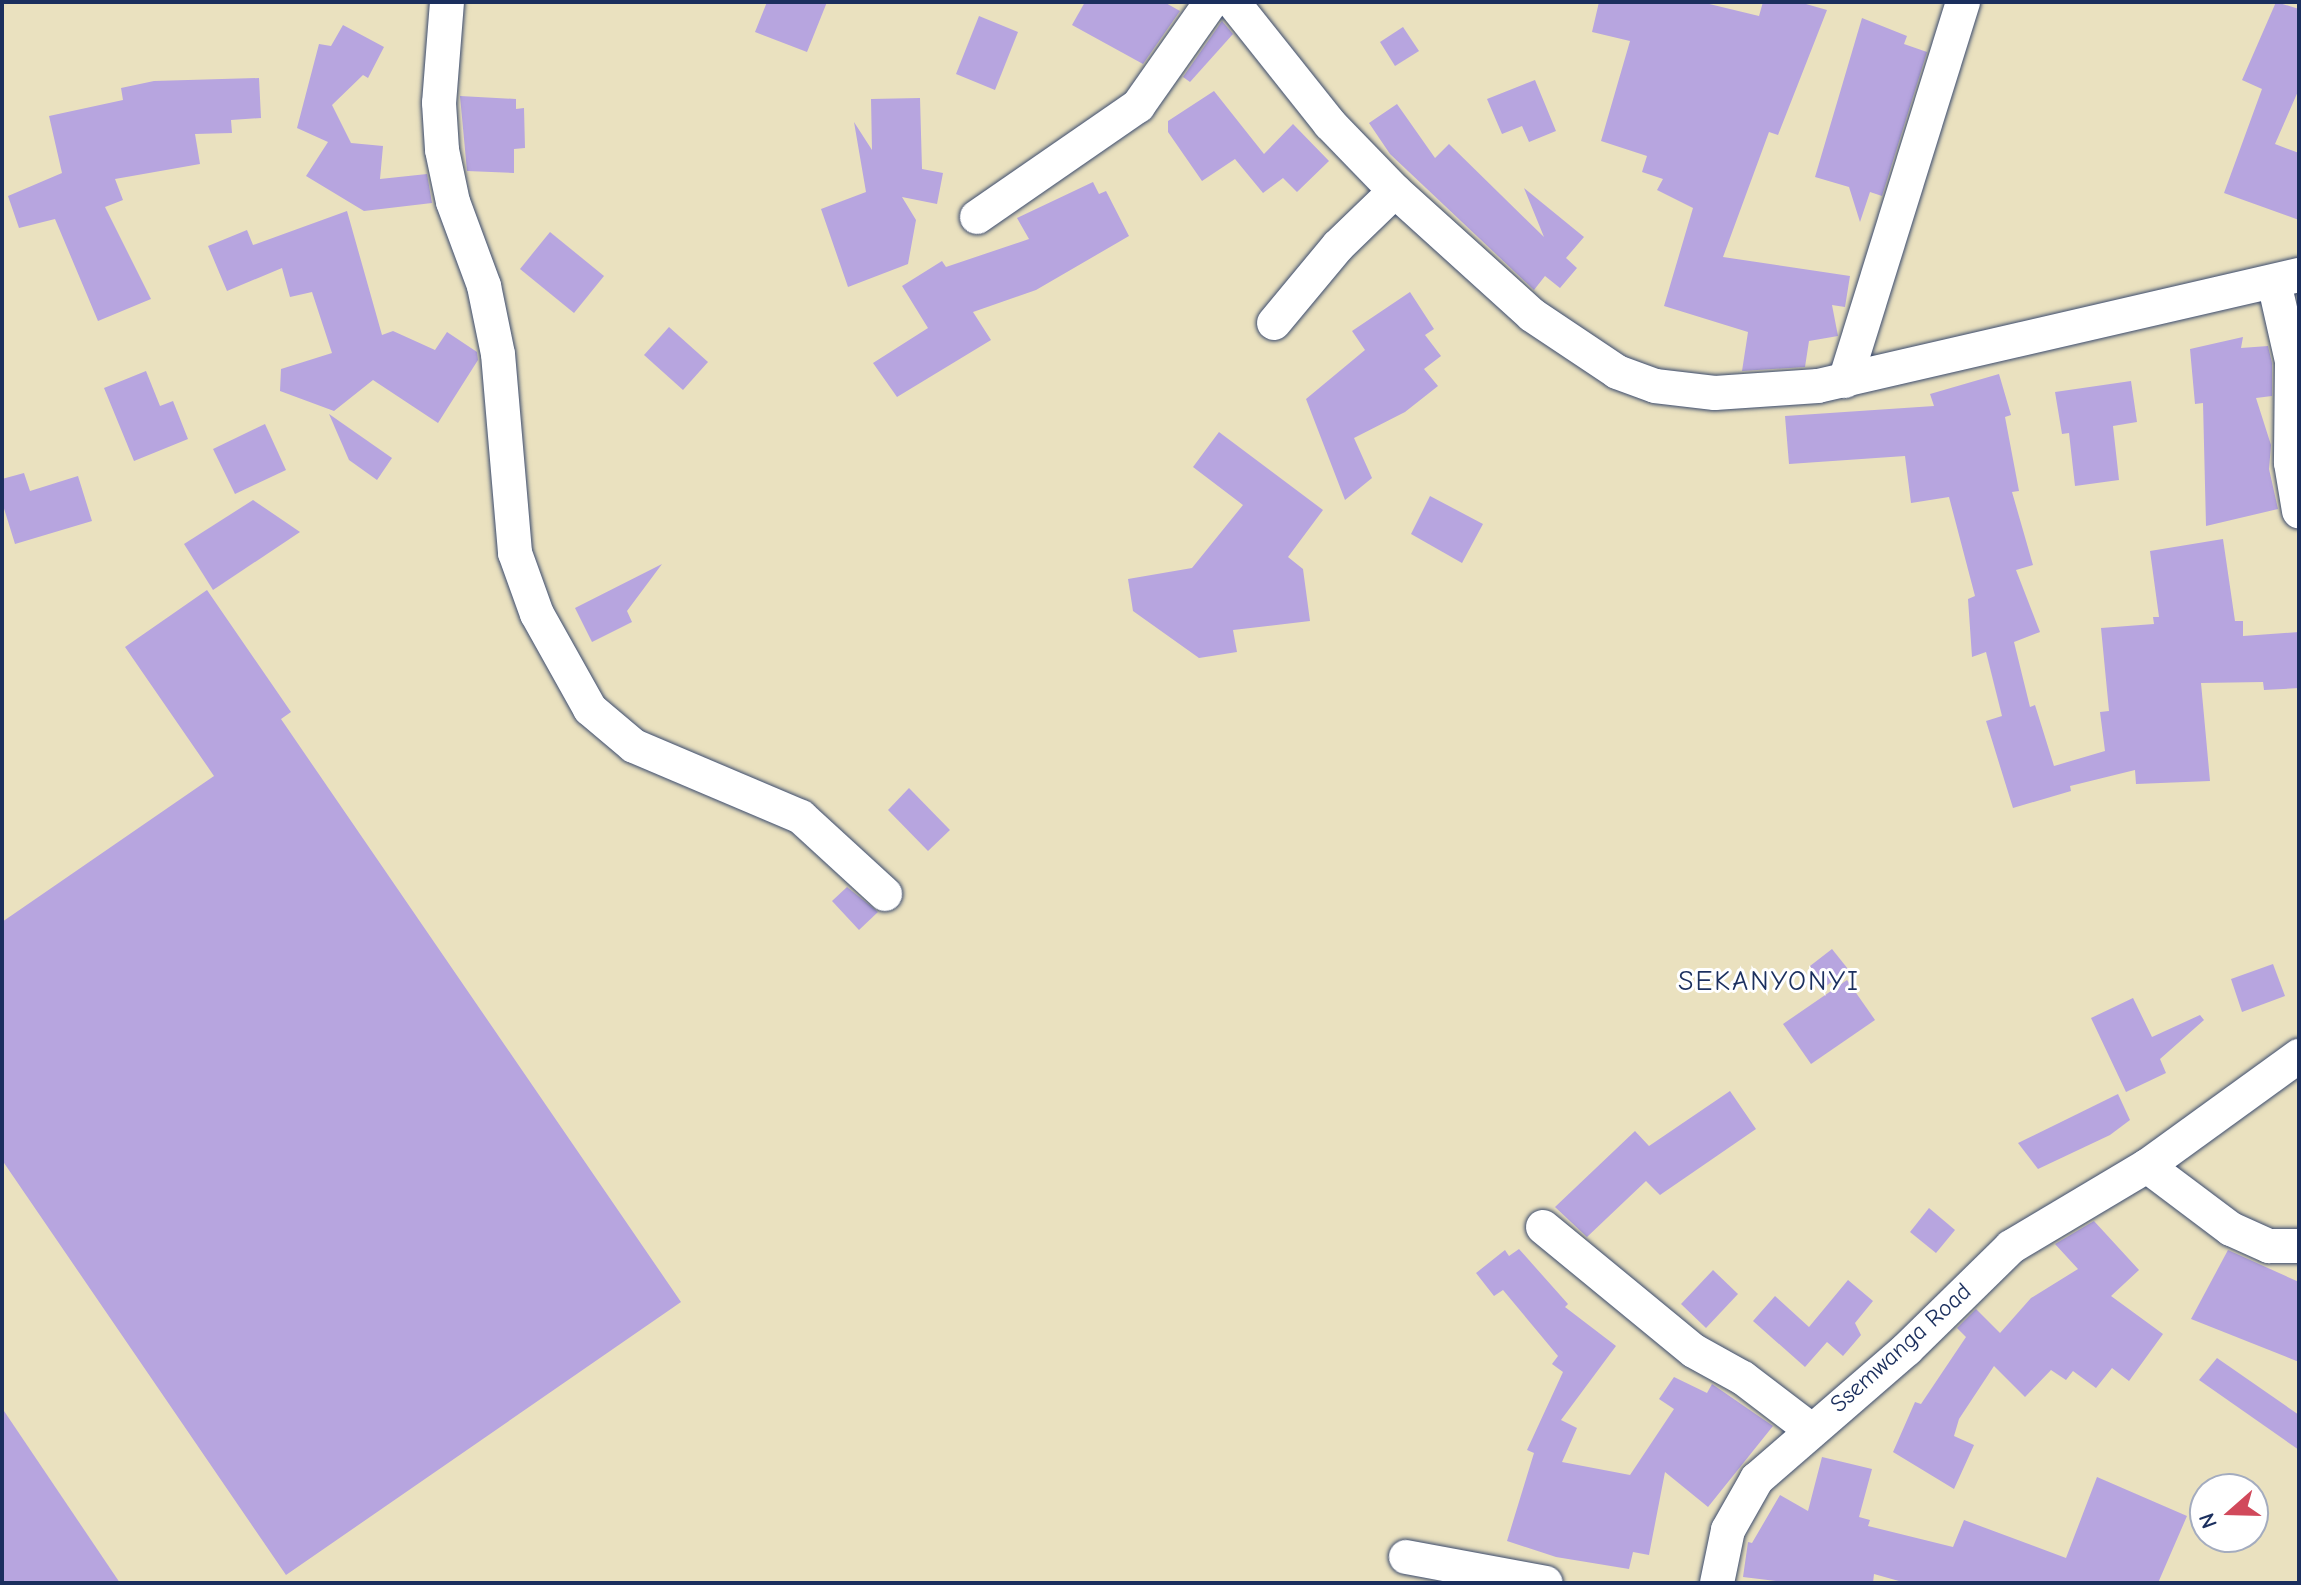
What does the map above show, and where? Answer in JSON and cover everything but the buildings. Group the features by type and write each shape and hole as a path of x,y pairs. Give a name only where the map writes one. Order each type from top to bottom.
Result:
{"street":[{"path":"447,2 439,103 442,150 453,202 484,286 498,354 515,553 537,614 590,709 634,746 756,793 801,817 885,894"},
{"path":"977,217 1138,106 1211,2"},
{"path":"1233,2 1330,124 1395,191 1532,315 1617,372 1655,386 1715,393 1845,381 2082,321 2286,279 2292,361 2291,463 2299,511"},
{"path":"1845,381 1963,2"},
{"path":"1274,323 1338,246 1395,191"},
{"name":"Ssemwanga Road","path":"1717,1583 1728,1530 1757,1479 1810,1429 1907,1349 2011,1247 2147,1166 2299,1056"},
{"path":"2147,1166 2231,1229 2269,1246 2299,1246"},
{"path":"1543,1227 1694,1351 1743,1378 1810,1429"},
{"path":"1406,1557 1546,1583"}],"district":[{"name":"SEKANYONYI","path":"1769,981"}]}
